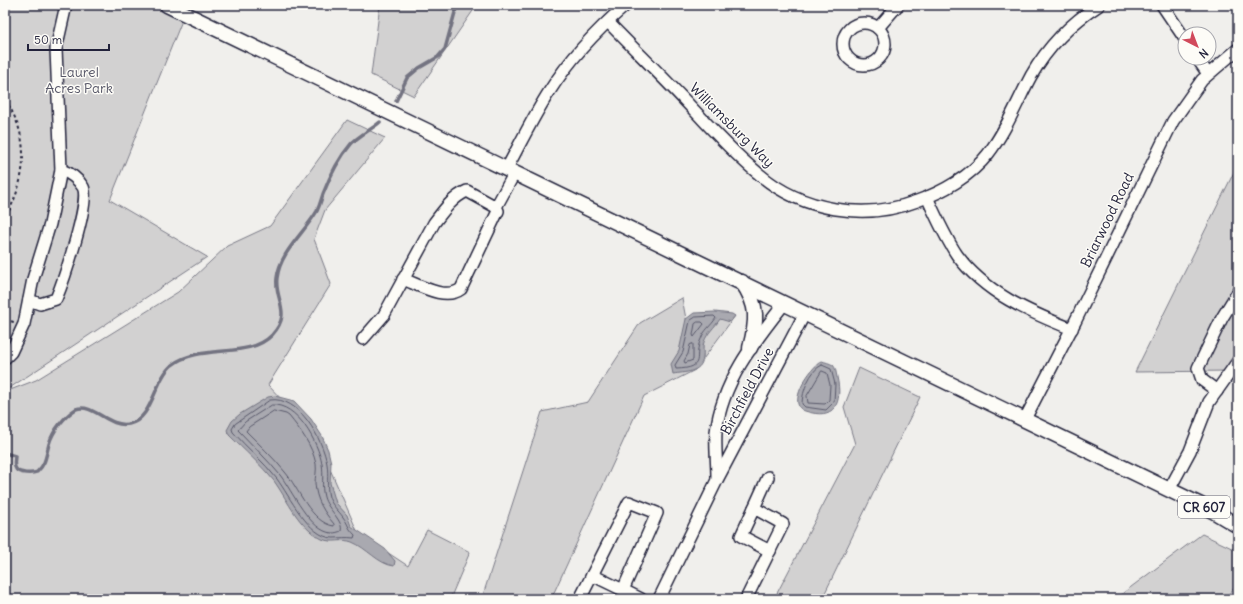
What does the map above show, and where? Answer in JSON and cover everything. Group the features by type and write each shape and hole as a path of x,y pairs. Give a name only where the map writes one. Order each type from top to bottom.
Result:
{"main road":[{"path":"167,5 510,172 742,282 804,315 1025,419 1169,490"},
{"path":"742,282 750,293 755,308 755,327 750,348"},
{"name":"CR 607","path":"1169,490 1213,511 1238,526"}],"street":[{"path":"6,357 11,352 24,324 29,300 50,224 61,170 56,49 66,5"},
{"path":"403,279 444,294 456,292 461,289 498,211 496,207 510,172 549,91 578,54 626,5"},
{"path":"878,28 898,5"},
{"name":"Williamsburg Way","path":"608,22 734,152 759,175 787,193 817,205 848,211 893,208 927,197 967,174 988,154 1040,62 1066,31 1099,5"},
{"path":"1162,5 1177,28"},
{"name":"Briarwood Road","path":"1025,419 1072,329 1168,131 1182,107 1208,74 1238,49"},
{"path":"1203,66 1208,74"},
{"path":"29,300 40,304 56,299 62,285 85,204 84,188 74,176 61,170"},
{"path":"362,339 384,315 434,222 444,210 466,191 496,207"},
{"path":"927,197 951,245 975,275 997,293 1020,306 1072,329"},
{"path":"1217,391 1202,380 1198,368 1222,318 1238,292"},
{"name":"Birchfield Drive","path":"717,480 716,432 726,395 744,357 784,304"},
{"name":"Birchfield Drive","path":"659,599 717,480 804,315"},
{"path":"1169,490 1190,450 1199,424 1209,402 1238,362"},
{"path":"768,478 741,536 770,551"},
{"path":"580,599 629,502 657,513 623,590"},
{"path":"746,599 783,524 754,508"},
{"path":"592,575 641,599"}],"path":[{"path":"5,100 13,112 23,140 22,173 16,200 5,218"}],"green space":[{"name":"Laurel Acres Park","path":"5,5 169,5 185,13 110,200 207,257 5,391"},
{"path":"380,5 477,5 414,96 371,75"},
{"path":"347,120 385,138 325,210 314,239 331,284 268,385 315,435 358,533 408,566 427,530 470,552 450,599 5,599 5,392 36,380 178,292 227,246 270,226"},
{"path":"1238,164 1238,356 1229,371 1135,372"},
{"path":"682,298 686,319 735,316 695,370 644,396 551,599 480,599 483,595 542,412 588,402 640,323"},
{"path":"859,368 920,397 822,599 774,599 855,444 844,407"},
{"path":"1202,534 1238,551 1238,584 1224,599 1115,599"}],"water":[{"path":"715,312 732,314 735,316 730,322 720,319 709,333 703,344 703,358 699,367 692,371 673,374 671,364 679,351 686,319 694,313"},
{"path":"822,361 833,365 839,386 839,395 834,408 824,414 805,411 800,407 798,401 802,386 807,377 817,364"},
{"path":"275,396 294,401 311,419 322,436 328,450 331,463 330,483 336,503 347,515 351,526 385,549 395,561 394,566 388,565 352,542 322,539 306,528 274,481 229,435 227,430 232,421 240,414 268,397"}],"waterway":[{"path":"396,101 407,78 419,68 438,57 445,49 457,5"},
{"path":"5,453 15,456 14,462 18,471 26,473 37,472 44,463 49,444 56,429 64,419 76,409 89,409 121,424 129,424 137,421 143,415 161,380 172,365 183,358 210,352 237,350 250,347 262,343 272,335 278,327 282,313 277,278 283,260 317,211 335,168 343,155 354,141 380,122"},
{"path":"5,586 9,599"}]}
